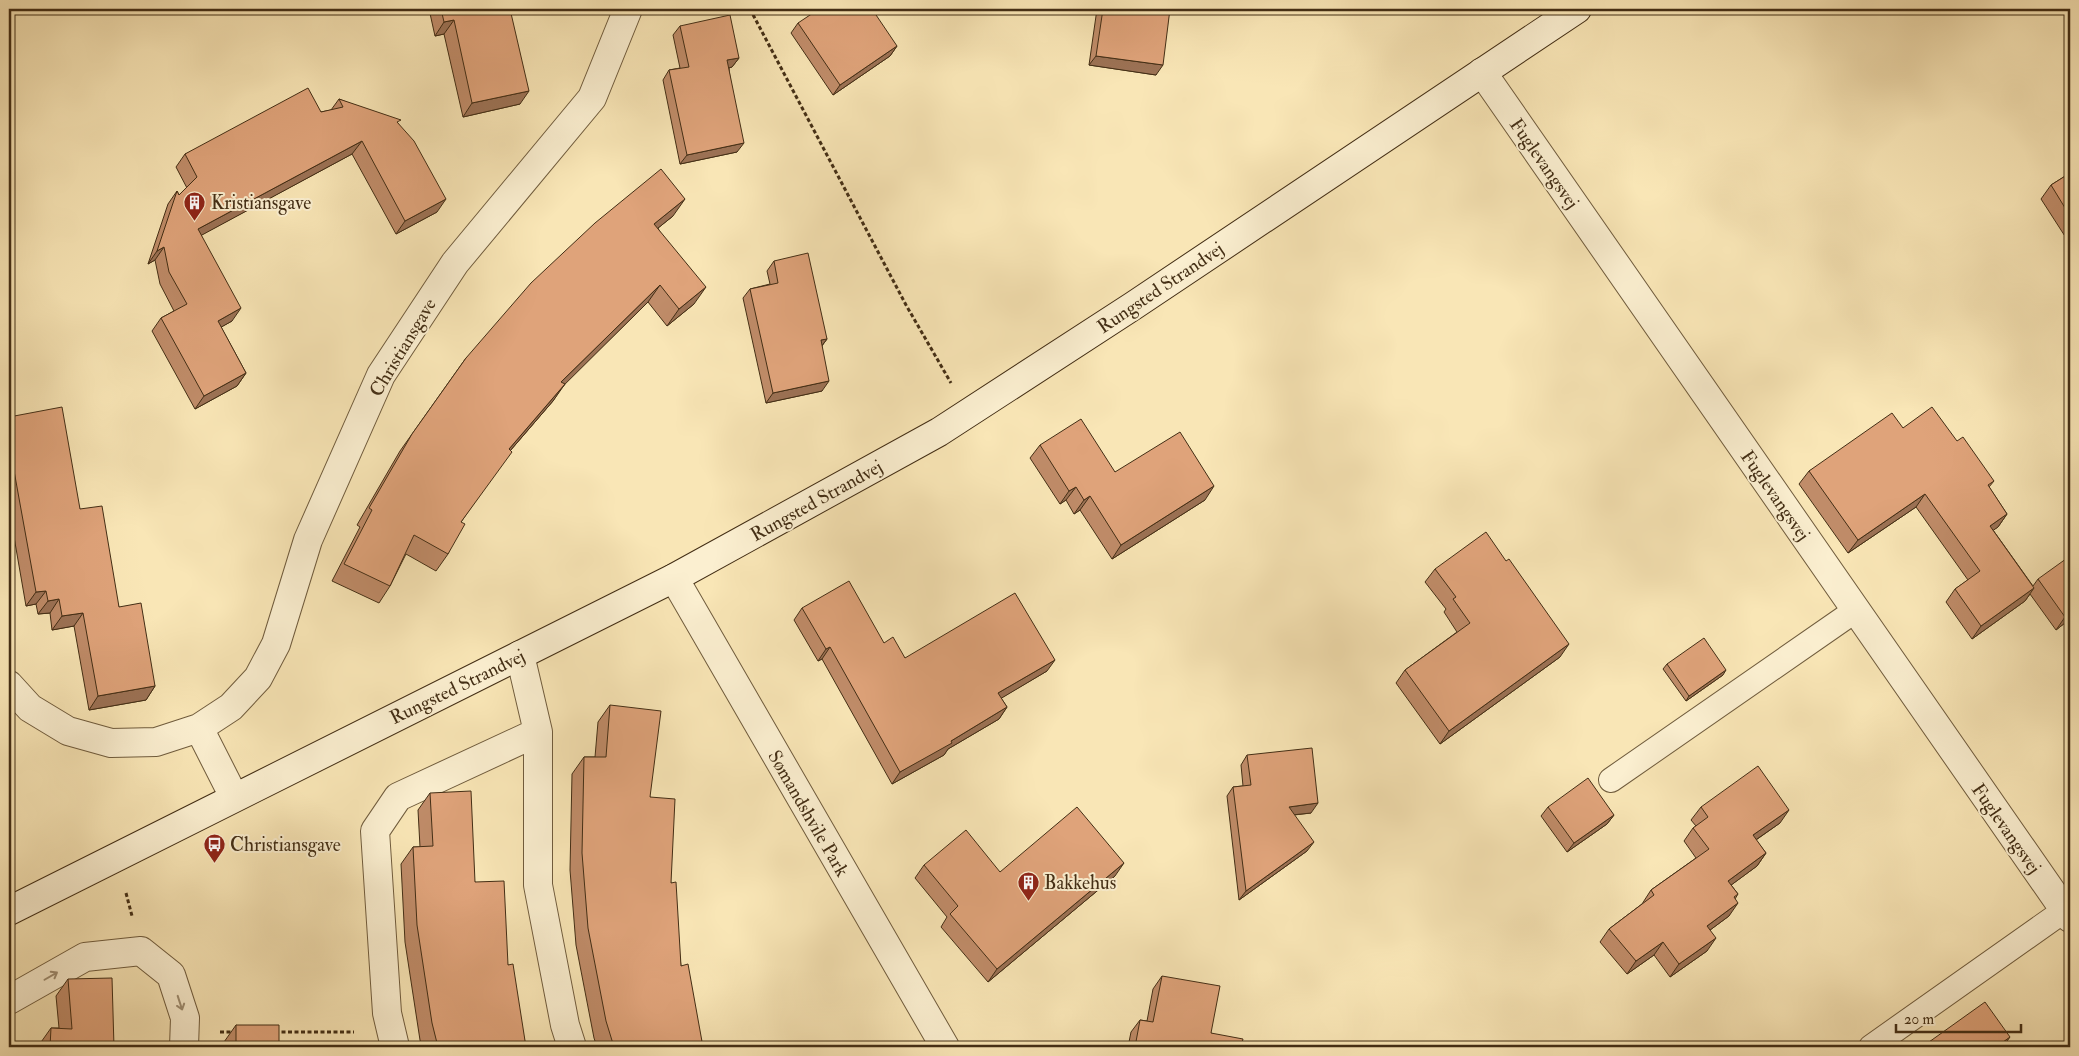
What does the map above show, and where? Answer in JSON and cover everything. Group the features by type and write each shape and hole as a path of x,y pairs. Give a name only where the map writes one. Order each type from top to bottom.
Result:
{"street":[{"name":"Christiansgave","path":"9,685 30,708 68,731 111,743 156,742 199,728 231,707 258,678 276,644 308,540 382,375 455,263 592,98 628,9"},
{"name":"Rungsted Strandvej","path":"9,911 674,578 836,490 969,413 1577,9"},
{"name":"Fuglevangsvej","path":"1482,72 2067,914"},
{"name":"Sømandshvile Park","path":"674,578 945,1047"},
{"path":"520,655 538,732 538,884 565,1025 572,1047"},
{"path":"199,728 234,797"},
{"path":"393,1040 387,1013 375,831 398,797 538,732"},
{"path":"9,1000 85,957 140,951 171,974 184,1018 184,1039"}],"lane":[{"path":"1611,780 1856,610"},
{"path":"1871,1047 2067,914"}],"path":[{"path":"750,9 906,305 969,413"},
{"path":"184,1039 243,1032"},
{"path":"273,1032 393,1040"}],"building":[{"path":"441,9 510,9 529,91 472,103 454,20 444,22"},
{"path":"819,9 872,9 897,46 840,85 798,23"},
{"path":"1103,9 1170,9 1163,65 1096,56"},
{"path":"730,15 739,58 727,60 744,143 687,155 669,70 689,67 680,26"},
{"name":"Kristiansgave","path":"308,88 321,112 343,107 339,99 401,120 397,122 414,141 446,199 405,221 362,141 198,229 241,308 218,321 246,373 204,396 161,318 187,304 169,272 164,247 157,251 177,191 179,195 197,177 185,154"},
{"path":"661,169 685,199 654,224 706,287 679,309 660,285 561,382 565,384 509,449 512,452 461,522 465,524 448,554 414,535 390,586 344,564 372,510 369,508 412,434 466,358 531,283 595,223"},
{"path":"2070,173 2070,216 2051,185"},
{"path":"808,253 827,339 821,340 829,381 773,393 750,289 778,283 774,261"},
{"path":"62,407 80,509 102,506 119,607 141,603 155,686 98,696 83,613 62,616 59,599 48,601 46,591 36,592 11,454 9,455 9,417"},
{"path":"1932,407 1957,441 1963,437 1994,481 1988,485 2007,514 1990,526 2034,588 1981,626 1955,589 1980,571 1925,494 1858,540 1809,471 1892,413 1903,428"},
{"path":"1081,419 1115,472 1180,432 1214,486 1121,545 1090,496 1084,500 1076,487 1069,491 1040,445"},
{"path":"1486,532 1506,561 1509,559 1569,644 1449,731 1405,670 1470,623 1453,599 1456,597 1435,569"},
{"path":"2070,556 2070,613 2065,617 2038,579"},
{"path":"849,581 884,643 893,637 905,658 1015,593 1055,660 998,693 1007,707 951,741 952,743 900,772 830,647 826,649 802,608"},
{"path":"1704,638 1726,670 1689,696 1667,664"},
{"path":"610,705 661,711 650,797 675,799 671,883 676,882 681,966 688,964 703,1047 614,1047 606,1021 588,928 582,853 584,757 606,757"},
{"path":"1312,748 1318,803 1289,807 1314,842 1246,891 1233,787 1251,785 1247,755"},
{"path":"1758,766 1789,810 1753,835 1766,853 1728,881 1738,894 1734,897 1738,903 1707,926 1716,938 1679,964 1663,942 1636,961 1609,929 1654,895 1651,890 1709,849 1693,828 1708,817 1701,807"},
{"path":"1588,778 1614,815 1574,843 1548,807"},
{"path":"471,791 475,882 504,881 508,965 513,964 526,1047 438,1047 432,1023 417,925 413,847 433,846 430,793"},
{"name":"Bakkehus","path":"1077,807 1124,863 997,969 950,914 958,906 924,865 966,830 1000,872"},
{"path":"1162,976 1220,986 1211,1033 1243,1039 1241,1047 1135,1047 1140,1020 1153,1022"},
{"path":"112,978 114,1047 50,1047 51,1028 72,1029 68,979"},
{"path":"1985,1002 2010,1037 1996,1047 1922,1047"},
{"path":"236,1025 279,1025 279,1047 236,1047"}],"place":[{"name":"Kristiansgave","path":"195,221"},
{"name":"Christiansgave","path":"214,863"},
{"name":"Bakkehus","path":"1028,901"}]}
